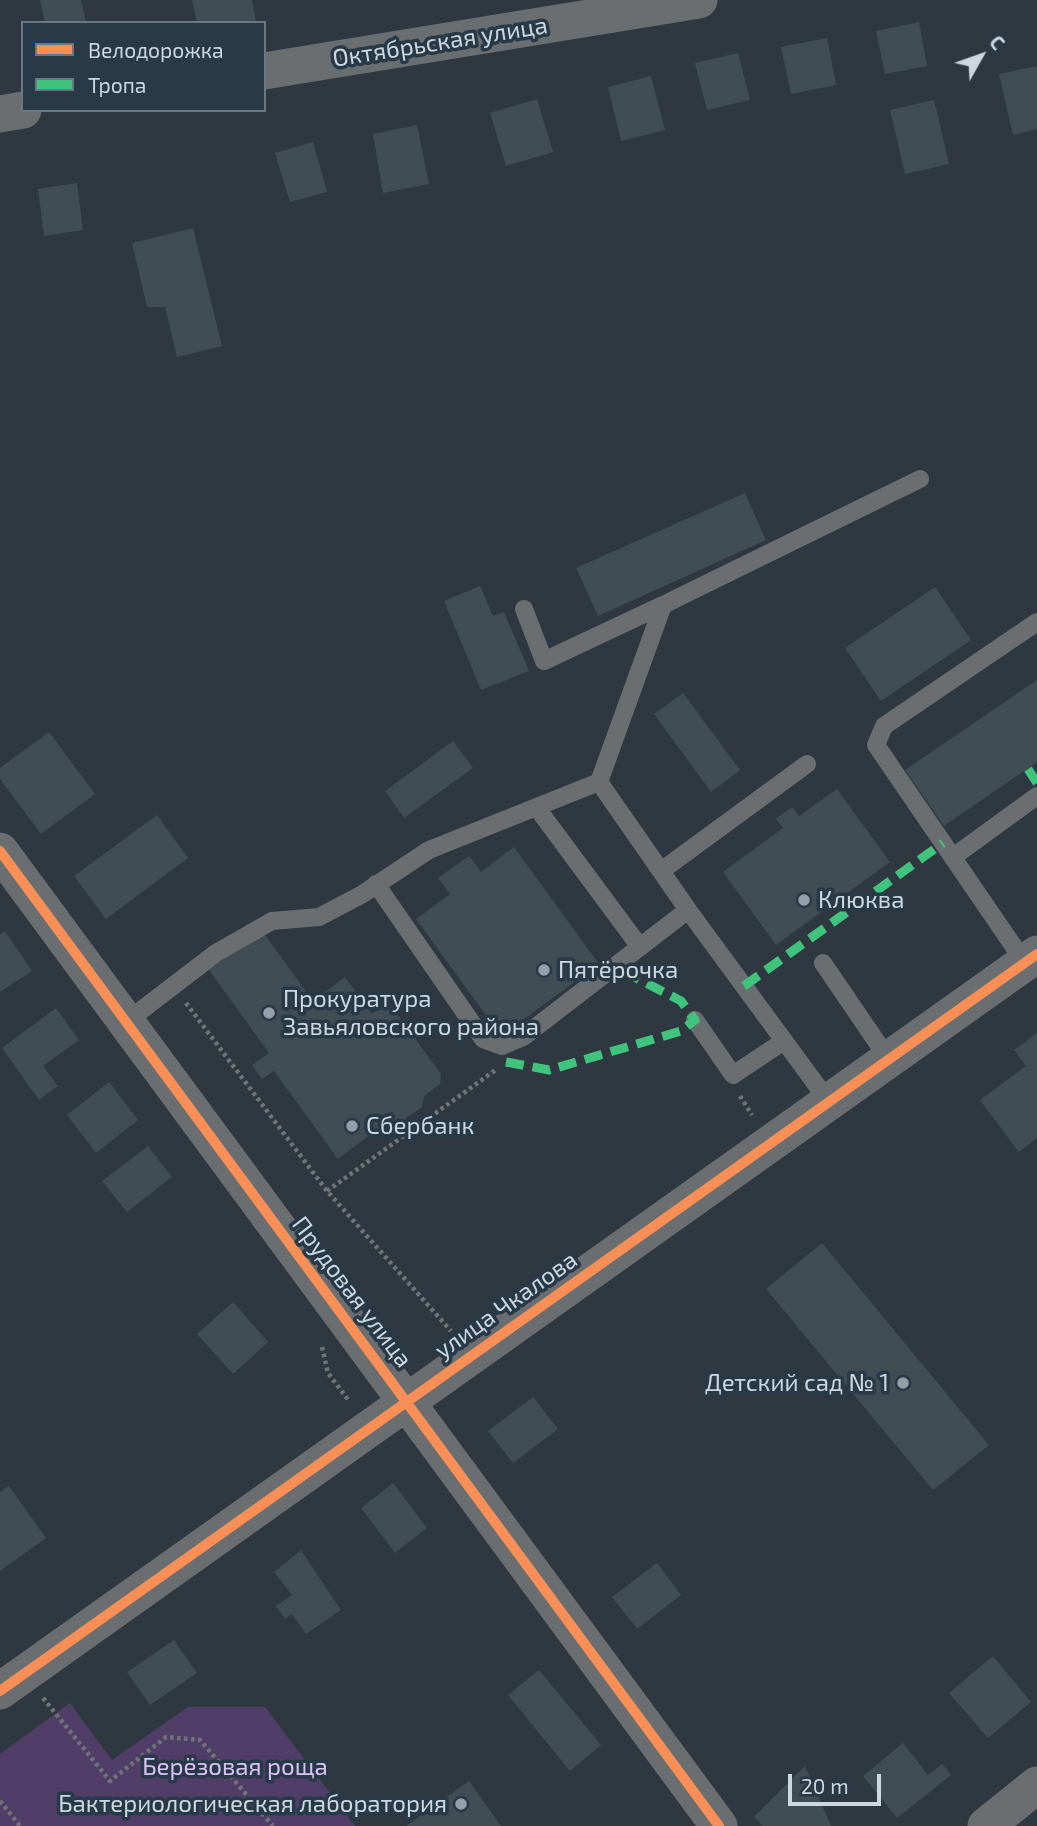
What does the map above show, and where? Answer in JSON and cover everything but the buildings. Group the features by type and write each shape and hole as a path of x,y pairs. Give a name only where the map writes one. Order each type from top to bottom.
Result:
{"street":[{"name":"Октябрьская улица","path":"266,71 699,0"},
{"path":"0,114 21,110"},
{"name":"Прудовая улица","path":"0,851 719,1826"},
{"name":"улица Чкалова","path":"0,1691 1031,959"},
{"path":"986,1826 1037,1785"}],"lane":[{"path":"524,609 544,661 920,480"},
{"path":"126,1022 216,953 272,921 319,916 376,884 429,849 600,782 663,605"},
{"path":"1031,959 953,857 876,745 884,726 1037,622"},
{"path":"661,871 807,764"},
{"path":"600,782 688,910 829,1102"},
{"path":"953,857 1037,796"},
{"path":"537,808 640,947"},
{"path":"376,884 484,1039 502,1046 523,1037 688,910"},
{"path":"823,963 888,1060"},
{"path":"695,1020 733,1075 785,1041"}],"path":[{"path":"173,986 327,1191 472,1355"},
{"path":"327,1191 506,1062 502,1046"},
{"path":"43,1698 110,1781 166,1737 200,1740 273,1826"},
{"path":"0,1801 20,1826"}],"green space":[{"name":"Берёзовая роща","path":"70,1703 112,1760 188,1707 265,1707 355,1826 0,1826 0,1754"}],"marked path":[{"path":"1028,769 1037,783"},
{"path":"744,986 943,843"},
{"path":"506,1062 549,1070 681,1031 695,1020 681,1001 615,967"}],"cycle path":[{"path":"0,851 719,1826"},
{"path":"0,1691 1037,954"}],"place":[{"name":"Клюква","path":"804,900"},
{"name":"Пятёрочка","path":"544,970"},
{"name":"Прокуратура Завьяловского района","path":"269,1013"},
{"name":"Сбербанк","path":"352,1126"},
{"name":"Детский сад № 1","path":"903,1383"},
{"name":"Бактериологическая лаборатория","path":"461,1804"}]}
